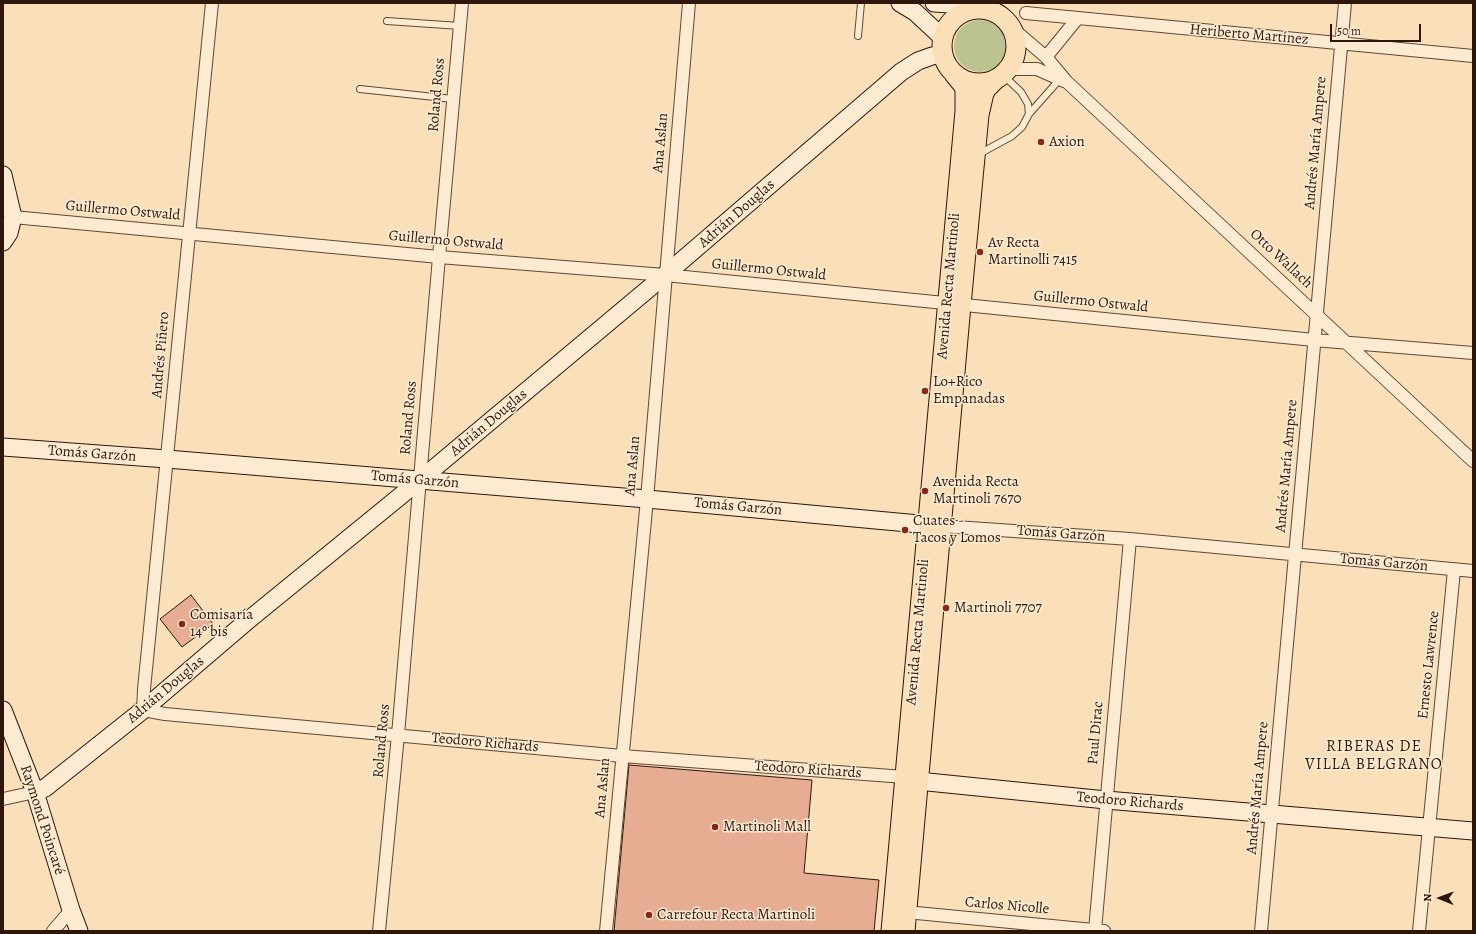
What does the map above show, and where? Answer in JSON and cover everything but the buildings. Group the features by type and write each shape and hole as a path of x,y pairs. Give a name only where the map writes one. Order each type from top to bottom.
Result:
{"main road":[{"path":"968,8 990,10 1003,16 1017,44 1013,62 1003,75 989,82 975,83 961,78 954,74 945,61 943,46 949,24 968,8"},
{"name":"Avenida Recta Martinoli","path":"891,931 912,779 954,304 966,98 963,85 954,74"},
{"name":"Avenida Recta Martinoli","path":"954,304 976,155 982,99 987,88 1003,75"},
{"name":"Avenida Recta Martinoli","path":"906,922 912,779"}],"street":[{"name":"Andrés Piñero","path":"143,710 188,233 212,3"},
{"name":"Roland Ross","path":"379,931 398,735 462,3"},
{"name":"Ana Aslan","path":"606,931 647,499 688,3"},
{"path":"900,3 915,12 943,46"},
{"path":"934,3 968,8"},
{"name":"Andrés María Ampere","path":"1261,931 1345,3"},
{"name":"Heriberto Martínez","path":"1026,13 1473,56"},
{"name":"Otto Wallach","path":"1003,16 1046,57 1064,81 1317,314 1473,461"},
{"path":"1046,57 1077,19"},
{"name":"Adrián Douglas","path":"34,792 45,788 143,710 246,622 420,480 665,275 902,72 918,61 932,56 943,46"},
{"name":"Otto Wallach","path":"1003,75 1037,69 1064,81"},
{"path":"3,175 13,217 9,233 3,242"},
{"name":"Guillermo Ostwald","path":"13,217 665,275 1314,340 1473,353"},
{"name":"Tomás Garzón","path":"3,447 420,480 935,525 1130,539 1473,571"},
{"name":"Paul Dirac","path":"1099,931 1106,800 1130,539"},
{"name":"Ernesto Lawrence","path":"1419,931 1454,570"},
{"name":"Raymond Poincaré","path":"3,710 34,792 79,931"},
{"name":"Teodoro Richards","path":"143,710 165,714 622,756 912,779 1106,800 1473,831"},
{"path":"3,799 34,792"},
{"path":"53,931 71,910"},
{"name":"Carlos Nicolle","path":"906,922 1099,931"}],"lane":[{"path":"858,36 861,3"},
{"path":"387,21 460,26"},
{"path":"1003,75 1021,92 1028,104 1028,114"},
{"path":"976,155 1012,136 1022,127 1028,114 1064,81"},
{"path":"360,89 453,99"}],"green space":[{"path":"975,20 985,20 994,24 1002,32 1006,41 1006,51 1002,60 994,68 985,72 975,72 966,68 958,60 954,51 954,41 958,32 966,24"}],"place":[{"name":"Axion","path":"1041,142"},
{"name":"Av Recta Martinolli 7415","path":"980,252"},
{"name":"Lo+Rico Empanadas","path":"925,391"},
{"name":"Avenida Recta Martinoli 7670","path":"925,491"},
{"name":"Cuates - Tacos y Lomos","path":"905,530"},
{"name":"Martinoli 7707","path":"946,608"},
{"name":"Comisaría 14º bis","path":"182,624"},
{"name":"Martinoli Mall","path":"715,827"},
{"name":"Carrefour Recta Martinoli","path":"649,915"}],"district":[{"name":"RIBERAS DE VILLA BELGRANO","path":"1374,756"}]}
